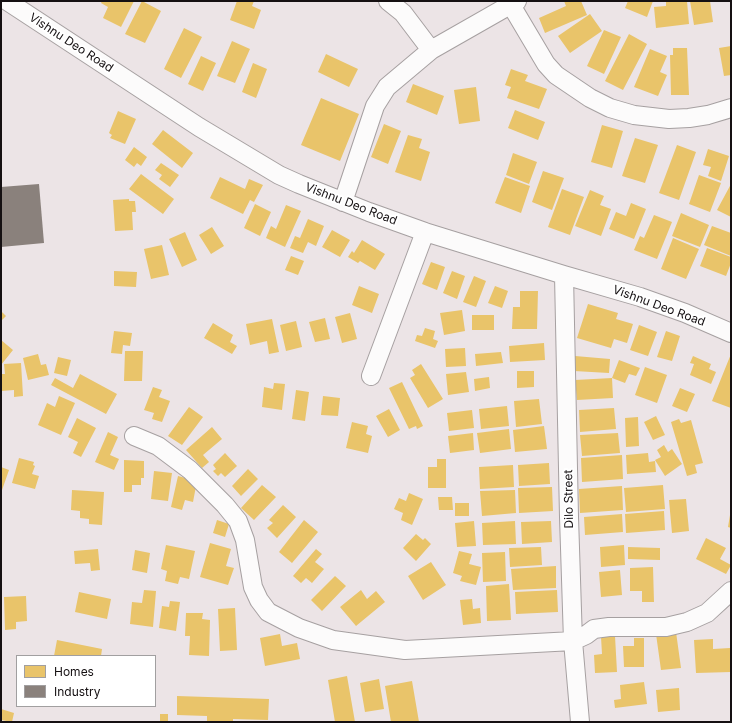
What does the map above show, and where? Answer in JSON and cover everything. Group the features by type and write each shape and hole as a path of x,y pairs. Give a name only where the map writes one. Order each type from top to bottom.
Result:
{"street":[{"name":"Vishnu Deo Road","path":"7,1 193,122 279,175 342,202 425,232 640,297 684,313 731,333"},
{"path":"388,1 403,13 431,50"},
{"path":"342,202 376,106 387,86 431,50 514,3 546,64 556,75 590,98 610,108 634,115 669,118 690,118 708,115 731,108"},
{"path":"371,376 425,232"},
{"name":"Dilo Street","path":"564,275 573,641 580,722"},
{"path":"134,436 158,446 184,466 226,505 238,521 245,540 253,587 259,600 268,612 299,628 333,640 405,650 573,641 586,635 594,629 608,627 666,627 687,622 707,613 731,591"}],"building: Homes":[{"path":"102,1 134,1 121,27 103,18 108,7 101,3"},
{"path":"142,1 161,11 145,43 125,34"},
{"path":"237,1 254,1 252,6 261,10 254,29 230,20"},
{"path":"564,1 581,1 587,15 545,33 539,18 566,6"},
{"path":"628,1 653,1 647,17 625,8"},
{"path":"666,1 687,1 689,24 656,28 654,7 666,6"},
{"path":"690,1 710,1 713,22 694,25"},
{"path":"590,14 602,31 570,53 558,36"},
{"path":"184,28 202,37 181,78 164,69"},
{"path":"604,30 621,37 604,74 587,66"},
{"path":"629,34 647,44 623,90 605,81"},
{"path":"232,41 250,49 235,83 217,76"},
{"path":"731,46 731,75 724,76 719,48"},
{"path":"673,48 687,48 689,95 671,95 670,55 673,55"},
{"path":"650,49 667,56 660,72 667,75 658,96 634,87"},
{"path":"326,54 358,69 349,87 318,72"},
{"path":"201,56 216,63 203,91 188,84"},
{"path":"253,63 267,69 256,98 242,92"},
{"path":"511,69 528,75 525,81 547,89 539,109 507,98 511,87 505,85"},
{"path":"413,84 444,96 437,115 406,102"},
{"path":"476,87 480,121 459,124 454,90"},
{"path":"321,98 359,114 340,161 301,145"},
{"path":"515,110 545,122 538,140 508,128"},
{"path":"118,111 136,119 125,144 110,138 112,135 109,133"},
{"path":"384,124 401,131 388,164 371,157"},
{"path":"602,125 623,131 612,168 591,162"},
{"path":"163,130 193,153 182,168 152,144"},
{"path":"408,135 422,139 419,148 430,152 421,181 395,172"},
{"path":"635,138 658,145 645,183 622,176"},
{"path":"677,145 696,152 679,200 659,193"},
{"path":"134,147 147,157 141,166 137,163 134,167 125,160"},
{"path":"708,149 729,156 721,181 708,176 711,167 703,165"},
{"path":"513,153 537,162 529,184 506,175"},
{"path":"161,163 179,175 170,187 159,179 162,175 155,170"},
{"path":"543,171 564,178 552,210 532,202"},
{"path":"141,174 174,199 163,214 129,189"},
{"path":"699,175 721,183 710,212 689,204"},
{"path":"220,177 245,189 249,179 263,185 254,202 250,200 243,214 210,198"},
{"path":"505,177 530,186 521,213 495,203"},
{"path":"731,184 731,217 717,210"},
{"path":"562,189 584,197 570,235 548,227"},
{"path":"590,190 604,196 600,205 611,209 601,236 575,226"},
{"path":"129,199 129,201 135,201 136,212 132,212 133,230 115,231 113,200"},
{"path":"631,203 646,209 634,239 609,229 616,212 626,216"},
{"path":"255,204 271,212 260,236 244,228"},
{"path":"286,205 301,211 285,247 266,238 271,226 276,229"},
{"path":"681,213 709,225 700,247 672,236"},
{"path":"654,215 672,222 657,259 634,250 640,236 644,238"},
{"path":"308,219 324,226 316,246 308,242 303,253 290,248 295,236 300,238"},
{"path":"712,226 731,233 731,256 704,245"},
{"path":"212,227 224,246 211,254 199,235"},
{"path":"332,230 350,240 340,257 322,247"},
{"path":"185,232 197,260 182,267 169,239"},
{"path":"673,238 699,249 686,279 661,269"},
{"path":"362,240 385,254 375,270 360,261 358,263 348,257 352,251 354,253"},
{"path":"162,245 169,275 151,279 144,249"},
{"path":"707,248 731,257 731,263 726,276 700,266"},
{"path":"291,256 304,261 298,275 285,270"},
{"path":"431,262 445,267 437,290 422,284"},
{"path":"114,271 137,272 136,287 114,286"},
{"path":"452,271 465,276 457,299 443,293"},
{"path":"474,276 486,281 476,307 463,302"},
{"path":"359,286 379,294 372,313 352,305"},
{"path":"495,286 508,291 502,308 488,303"},
{"path":"520,291 538,291 537,329 512,329 513,307 520,307"},
{"path":"588,304 618,313 616,319 633,324 627,343 614,339 611,348 577,338"},
{"path":"462,310 465,331 444,335 440,313"},
{"path":"1,311 6,316 1,321"},
{"path":"350,313 357,339 342,343 335,317"},
{"path":"472,315 494,315 494,330 472,330"},
{"path":"325,318 330,339 315,342 309,322"},
{"path":"272,319 279,352 269,354 267,341 250,345 246,324"},
{"path":"296,321 302,347 286,351 280,325"},
{"path":"213,323 233,335 230,342 237,346 232,354 204,338"},
{"path":"639,325 657,332 648,356 630,350"},
{"path":"425,328 435,331 433,339 438,341 435,348 415,341 417,335 422,336"},
{"path":"114,331 132,333 130,346 123,345 122,354 111,353"},
{"path":"666,331 680,336 672,361 657,357"},
{"path":"1,340 13,350 1,365"},
{"path":"544,343 545,360 510,362 509,346"},
{"path":"465,348 466,366 446,367 445,349"},
{"path":"125,351 143,351 142,381 124,381"},
{"path":"501,352 503,363 476,366 475,354"},
{"path":"38,354 41,365 46,364 49,375 28,380 23,358"},
{"path":"731,354 731,408 712,401"},
{"path":"575,356 610,359 609,373 574,371"},
{"path":"693,356 711,364 709,369 716,372 711,384 690,375 694,364 690,363"},
{"path":"58,357 71,360 67,376 54,373"},
{"path":"619,360 640,368 636,376 629,374 625,383 612,378"},
{"path":"21,363 23,396 14,397 14,390 1,391 1,374 5,374 4,364"},
{"path":"421,364 443,399 428,408 410,378 415,375 412,370"},
{"path":"645,367 667,375 657,403 635,395"},
{"path":"517,371 534,371 534,387 517,388"},
{"path":"466,372 469,392 448,395 446,374"},
{"path":"80,374 117,394 106,414 51,385 55,378 73,388"},
{"path":"489,377 490,388 475,391 474,379"},
{"path":"612,378 613,398 577,400 575,380"},
{"path":"402,382 423,426 417,429 416,426 409,429 389,388"},
{"path":"274,383 285,384 282,410 262,407 264,387 273,389"},
{"path":"153,387 162,390 159,397 170,401 162,422 152,419 154,413 144,410"},
{"path":"680,388 695,394 687,412 672,406"},
{"path":"296,390 309,392 305,421 292,419"},
{"path":"59,396 75,403 61,435 38,425 47,403 55,407"},
{"path":"323,396 340,398 338,416 321,415"},
{"path":"539,399 542,424 516,427 514,401"},
{"path":"507,406 509,426 481,429 479,409"},
{"path":"189,407 203,417 182,445 168,436"},
{"path":"614,408 616,429 580,432 579,410"},
{"path":"389,409 400,430 388,437 376,416"},
{"path":"472,410 474,428 449,431 447,413"},
{"path":"656,416 665,435 653,440 644,422"},
{"path":"638,417 639,446 626,447 625,418"},
{"path":"77,418 96,428 81,457 73,453 78,442 68,437"},
{"path":"679,419 681,423 691,420 703,463 695,465 697,473 687,476 671,422"},
{"path":"352,422 368,426 366,434 372,436 368,453 346,448"},
{"path":"544,426 547,449 515,452 513,430"},
{"path":"212,427 222,439 203,455 209,462 202,468 186,450"},
{"path":"509,429 511,449 480,453 477,433"},
{"path":"108,432 118,437 110,455 119,459 114,470 95,462"},
{"path":"473,433 474,450 450,453 448,436"},
{"path":"618,433 620,453 582,456 580,435"},
{"path":"664,445 668,452 672,449 682,464 665,476 655,460 661,457 657,450"},
{"path":"225,453 237,466 225,477 221,473 218,476 213,471 216,469 213,465"},
{"path":"648,453 649,462 655,461 656,472 627,474 626,455"},
{"path":"622,455 623,479 582,482 581,458"},
{"path":"19,458 34,462 33,465 35,466 32,474 39,476 35,489 12,483"},
{"path":"437,459 446,459 446,488 428,488 428,467 437,467"},
{"path":"124,460 144,461 144,478 141,478 141,485 132,485 132,492 124,492"},
{"path":"549,463 550,484 519,486 518,465"},
{"path":"513,465 514,487 480,489 479,467"},
{"path":"1,467 9,470 1,493"},
{"path":"248,469 258,479 241,496 232,486"},
{"path":"154,471 172,473 168,501 151,499"},
{"path":"178,476 197,481 193,502 185,500 182,510 171,507"},
{"path":"262,485 276,497 254,520 241,508"},
{"path":"663,485 665,509 626,512 624,488"},
{"path":"622,486 623,510 580,513 579,489"},
{"path":"552,487 553,511 519,513 518,488"},
{"path":"72,490 104,492 102,525 89,524 89,519 80,518 80,511 71,510"},
{"path":"515,490 516,513 482,516 480,491"},
{"path":"409,493 423,499 412,525 401,520 403,513 394,509 399,498 406,501"},
{"path":"438,497 452,497 453,510 439,510"},
{"path":"686,499 689,531 672,533 669,500"},
{"path":"455,503 469,503 469,516 455,516"},
{"path":"283,505 296,517 277,538 267,528 273,523 269,520"},
{"path":"664,511 665,530 626,533 625,514"},
{"path":"622,514 623,532 585,535 584,517"},
{"path":"731,515 731,528 728,527"},
{"path":"217,520 229,524 225,537 213,533"},
{"path":"304,520 318,532 292,563 279,552"},
{"path":"474,521 476,546 457,547 455,523"},
{"path":"515,521 516,544 483,545 482,523"},
{"path":"551,521 552,542 522,544 521,522"},
{"path":"416,534 423,540 425,538 431,544 416,561 403,548"},
{"path":"706,538 726,548 720,559 731,565 726,574 696,559"},
{"path":"210,543 231,549 226,566 234,568 228,585 200,577"},
{"path":"166,545 195,551 189,579 180,577 178,584 165,581 167,571 161,569"},
{"path":"624,545 625,565 601,567 600,547"},
{"path":"541,547 542,565 510,567 509,548"},
{"path":"628,547 660,548 660,560 628,559"},
{"path":"98,549 100,570 91,571 90,563 75,564 74,551"},
{"path":"316,549 322,554 315,562 324,569 312,583 306,578 301,583 293,576"},
{"path":"135,550 150,553 147,573 132,570"},
{"path":"459,551 472,554 469,564 481,567 476,585 460,581 462,576 453,573"},
{"path":"505,552 506,581 483,582 482,553"},
{"path":"431,562 446,585 423,600 408,576"},
{"path":"556,566 556,588 513,590 511,569"},
{"path":"653,567 654,602 642,602 642,591 630,591 630,568"},
{"path":"620,570 622,595 601,597 599,572"},
{"path":"335,576 346,586 322,611 311,600"},
{"path":"509,584 511,620 487,621 486,586"},
{"path":"144,590 156,591 153,627 130,624 132,602 142,603"},
{"path":"361,590 367,599 376,591 385,602 356,626 340,607"},
{"path":"557,590 558,612 516,614 515,592"},
{"path":"79,592 111,599 107,619 75,612"},
{"path":"26,596 27,621 16,622 16,629 5,630 4,597"},
{"path":"472,599 473,609 480,608 481,623 463,625 460,600"},
{"path":"170,601 180,602 176,631 159,628 162,606 169,607"},
{"path":"235,608 237,650 220,651 218,609"},
{"path":"186,613 203,613 202,619 210,620 209,656 189,655 190,636 185,636"},
{"path":"676,632 681,668 661,670 656,634"},
{"path":"280,634 282,646 297,643 300,659 265,666 260,638"},
{"path":"615,636 617,672 595,673 594,655 602,654 601,637"},
{"path":"634,638 644,638 644,667 624,667 623,646 634,646"},
{"path":"713,639 713,649 730,648 731,672 696,673 694,640"},
{"path":"57,640 102,649 101,655 54,655"},
{"path":"347,676 355,722 335,722 328,680"},
{"path":"379,679 384,709 365,712 360,683"},
{"path":"412,681 419,722 391,722 385,686"},
{"path":"644,682 647,704 615,708 614,700 621,699 620,685"},
{"path":"679,688 680,710 658,712 656,690"},
{"path":"177,696 269,699 268,720 233,719 233,722 207,722 207,716 177,715"},
{"path":"1,709 14,713 12,722 1,720"},
{"path":"160,714 168,714 168,722 160,722"}],"building: Industry":[{"path":"39,184 44,243 1,247 1,187"}]}
